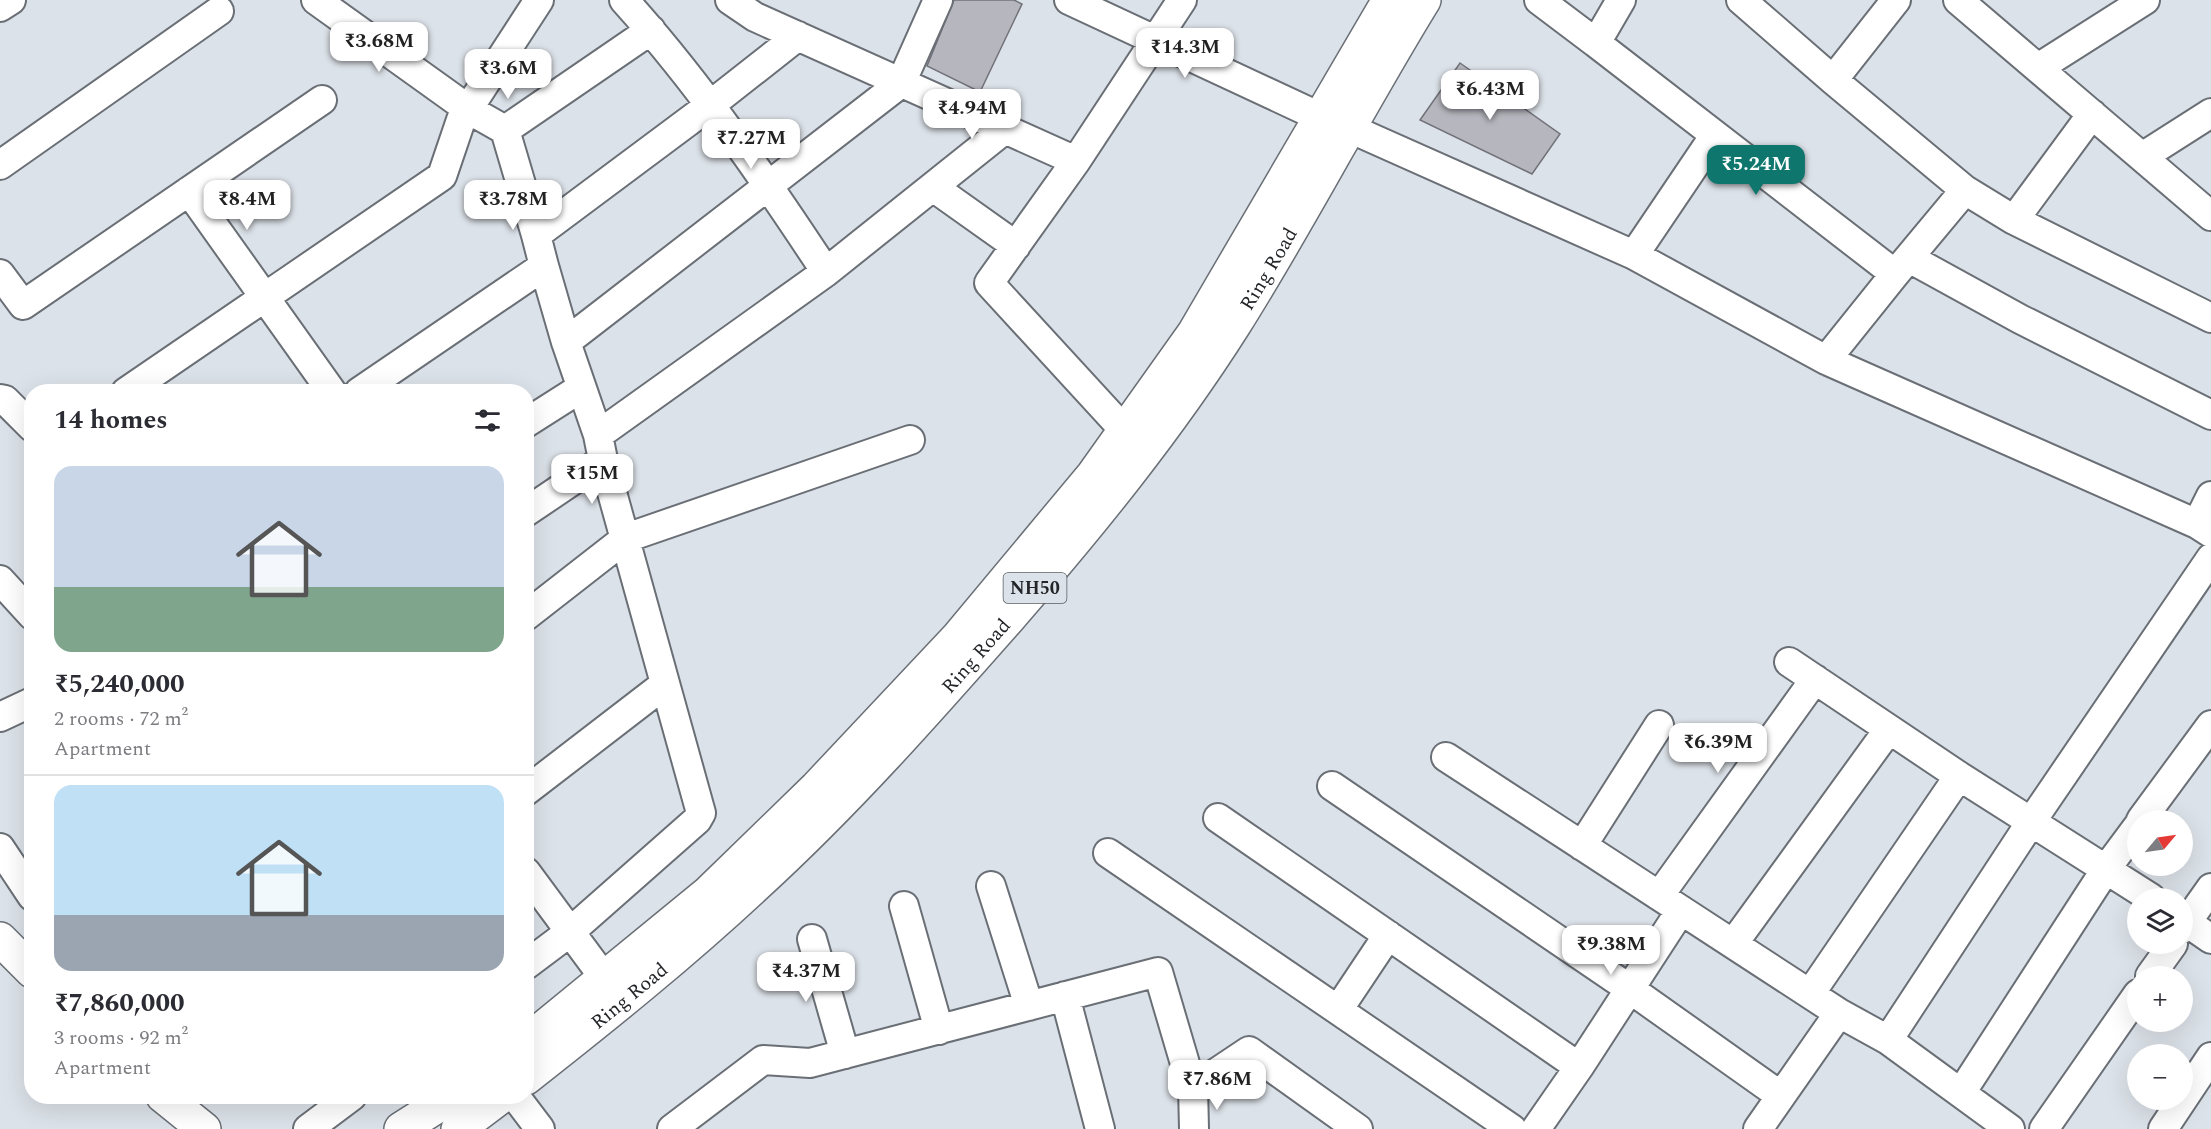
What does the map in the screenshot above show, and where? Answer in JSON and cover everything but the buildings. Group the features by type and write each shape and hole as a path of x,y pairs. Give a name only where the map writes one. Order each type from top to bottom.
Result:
{"main road":[{"name":"Ring Road","path":"534,1072 647,982 758,884 852,791 948,688 1077,540 1162,430 1234,326 1335,123 1389,0"},
{"name":"Ring Road","path":"534,1036 708,893 816,788 958,637 1094,476 1194,333 1335,123 1424,0"},
{"path":"0,939 24,963"},
{"path":"173,1104 204,1129"},
{"path":"401,1129 440,1104"},
{"path":"458,1129 491,1104"}],"street":[{"path":"0,7 11,0"},
{"path":"316,0 468,109 506,130 566,342 626,538 701,808 700,817 570,932 534,959"},
{"path":"138,384 442,176 461,120 539,0"},
{"path":"624,0 651,30 769,185 826,272"},
{"path":"730,0 755,17 1076,161"},
{"path":"566,342 901,83 938,0"},
{"path":"1069,0 1335,123 1634,255 1826,360 2204,528 2211,496"},
{"path":"1125,431 989,283 1076,161 1182,0"},
{"path":"1539,0 1715,135 1902,266 2020,319 2211,415"},
{"path":"1596,43 1620,0"},
{"path":"1742,0 1833,80 1965,190 2014,220 2211,318"},
{"path":"1833,80 1896,0"},
{"path":"1958,0 2211,216"},
{"path":"2038,68 2144,0"},
{"path":"0,165 219,12"},
{"path":"506,130 651,30"},
{"path":"536,235 709,106 798,36"},
{"path":"0,274 24,305 322,100"},
{"path":"2142,157 2211,113"},
{"path":"2014,220 2092,114"},
{"path":"534,505 600,448 1005,129"},
{"path":"1634,255 1715,135"},
{"path":"933,187 1016,246"},
{"path":"1826,360 1965,190"},
{"path":"189,191 326,384"},
{"path":"371,384 544,266"},
{"path":"534,418 581,388"},
{"path":"0,399 5,400 24,419"},
{"path":"534,610 626,538 910,440"},
{"path":"1888,1040 2031,822 2211,558"},
{"path":"0,580 24,606"},
{"path":"1789,662 1959,776 2135,888"},
{"path":"1536,1129 1630,989 1670,903 1815,679"},
{"path":"534,785 665,684"},
{"path":"0,717 24,706"},
{"path":"1582,846 1659,725"},
{"path":"2148,810 2211,725"},
{"path":"1733,944 1889,729"},
{"path":"1446,757 1839,1013 1888,1040 2010,1129"},
{"path":"1810,994 1959,776"},
{"path":"1332,786 1781,1095"},
{"path":"1218,818 1579,1067"},
{"path":"1961,1093 2106,869 2127,841"},
{"path":"0,848 24,884"},
{"path":"1108,853 1512,1129"},
{"path":"534,883 604,980"},
{"path":"991,886 1029,1006"},
{"path":"2193,912 2211,888"},
{"path":"904,906 939,1029"},
{"path":"2193,932 2211,939"},
{"path":"1338,1010 1388,935"},
{"path":"812,939 845,1054"},
{"path":"672,1129 763,1060 810,1063 1158,972 1190,1083 1193,1086 1194,1129"},
{"path":"1065,996 1100,1129"},
{"path":"2044,1129 2127,1010"},
{"path":"1758,1129 1839,1013"},
{"path":"1193,1086 1198,1085 1249,1051 1358,1129"},
{"path":"2168,1127 2211,1057"},
{"path":"308,1129 341,1104"},
{"path":"521,1104 540,1129"}]}
